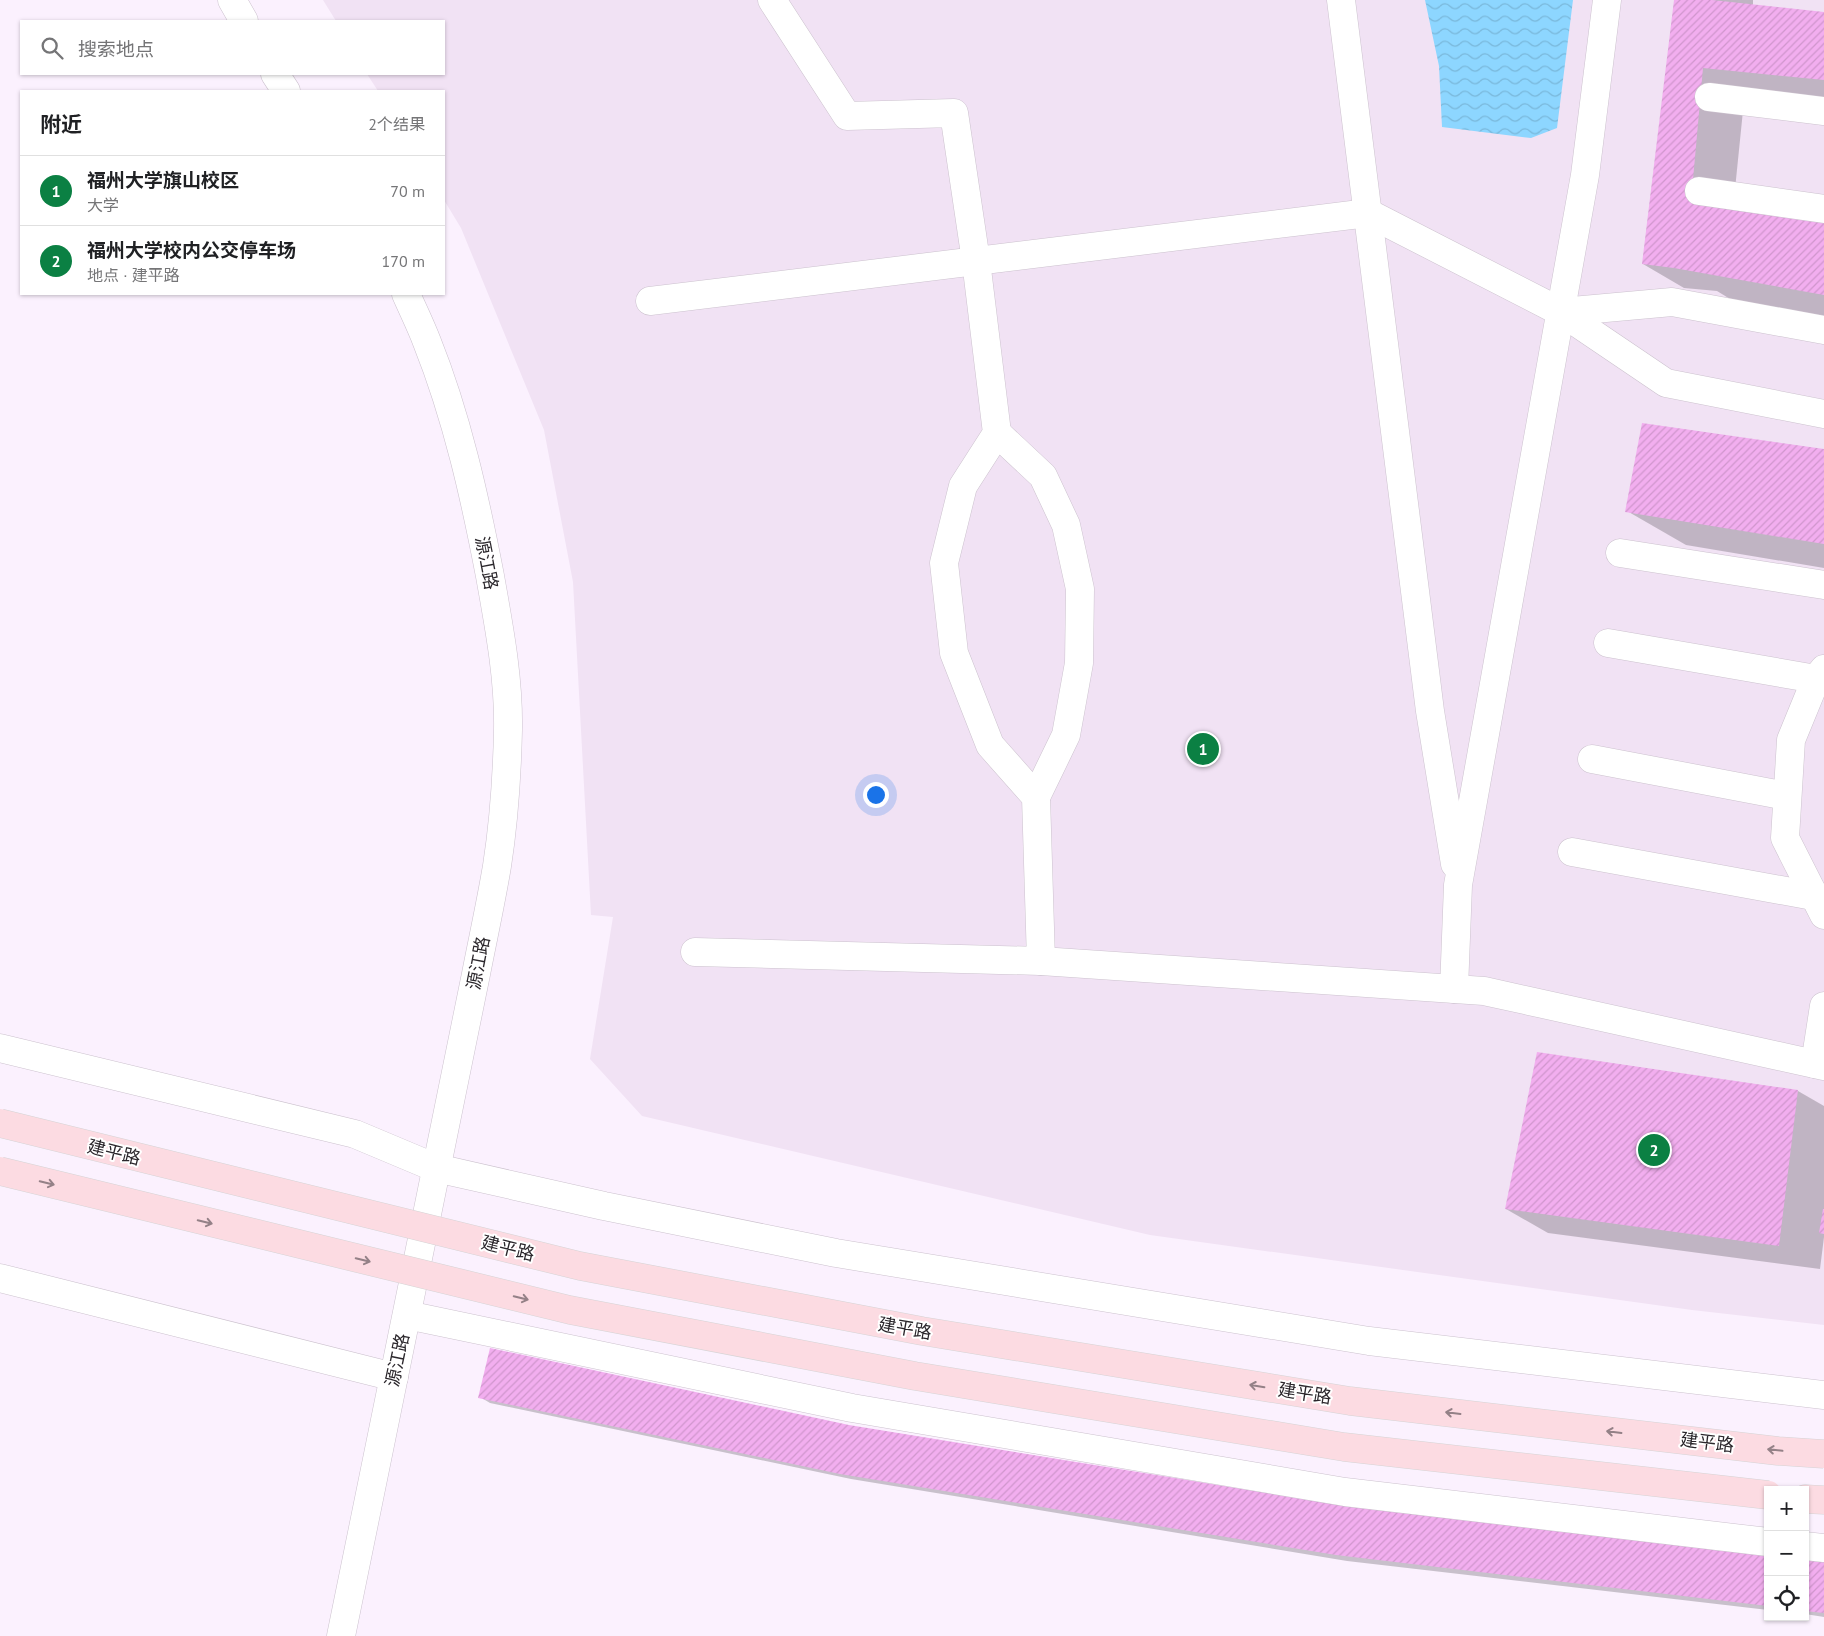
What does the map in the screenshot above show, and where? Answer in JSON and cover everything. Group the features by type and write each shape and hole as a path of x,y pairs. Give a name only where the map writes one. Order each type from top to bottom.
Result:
{"main road":[{"name":"建平路","path":"0,1123 580,1266 922,1331 1350,1401 1778,1451 1824,1454"},
{"path":"0,1171 570,1310 915,1376 1344,1447 1764,1495"},
{"path":"1809,1498 1824,1500"}],"street":[{"path":"232,0 243,20"},
{"path":"772,0 847,116 954,113 976,262 997,433 963,486 944,563 954,653 990,745 1036,797"},
{"path":"1341,0 1430,711 1458,885"},
{"path":"1454,989 1458,885 1586,175 1607,0"},
{"path":"277,75 285,90"},
{"path":"1709,98 1824,111"},
{"path":"1699,191 1824,209"},
{"path":"650,301 1368,213 1561,312 1666,383 1824,414"},
{"name":"源江路","path":"341,1636 497,866 506,774 508,728 506,679 498,620 483,541 459,442 428,343 406,295"},
{"path":"1561,312 1672,302 1824,330"},
{"path":"997,433 1043,476 1066,525 1080,589 1079,663 1066,735 1036,797 1041,961"},
{"path":"1620,553 1824,585"},
{"path":"1608,643 1820,674 1791,740 1785,838 1821,903"},
{"path":"1592,759 1787,796"},
{"path":"1572,852 1821,903"},
{"path":"695,952 1041,961 1484,991 1820,1065 1824,1006"},
{"path":"0,1048 355,1134 436,1168 604,1206 836,1253 1369,1342 1824,1395"},
{"path":"0,1278 394,1377"},
{"path":"407,1315 852,1408 1345,1492 1764,1542"},
{"path":"1809,1546 1824,1548"}],"shaded area":[{"path":"323,0 1824,0 1824,1325 1692,1310 1150,1235 642,1116 590,1059 613,917 591,915 573,582 544,430 461,228 445,202 445,90 377,90 368,75 445,75 445,20 335,20"}],"water":[{"path":"1425,0 1573,0 1557,128 1531,138 1442,127 1439,66"}],"building":[{"path":"1674,0 1712,0 1824,12 1824,80 1703,68 1691,202 1824,221 1824,295 1642,264"},
{"path":"1642,423 1824,449 1824,544 1625,512"},
{"path":"1537,1052 1798,1090 1779,1246 1505,1209"},
{"path":"1824,1209 1824,1234 1819,1233"},
{"path":"490,1348 849,1425 1341,1505 1764,1555 1764,1606 1336,1555 840,1474 478,1398"},
{"path":"1809,1560 1824,1562 1824,1613 1809,1611"}],"place":[{"name":"福州大学旗山校区","path":"1203,749"},
{"name":"福州大学校内公交停车场","path":"1654,1150"}]}
